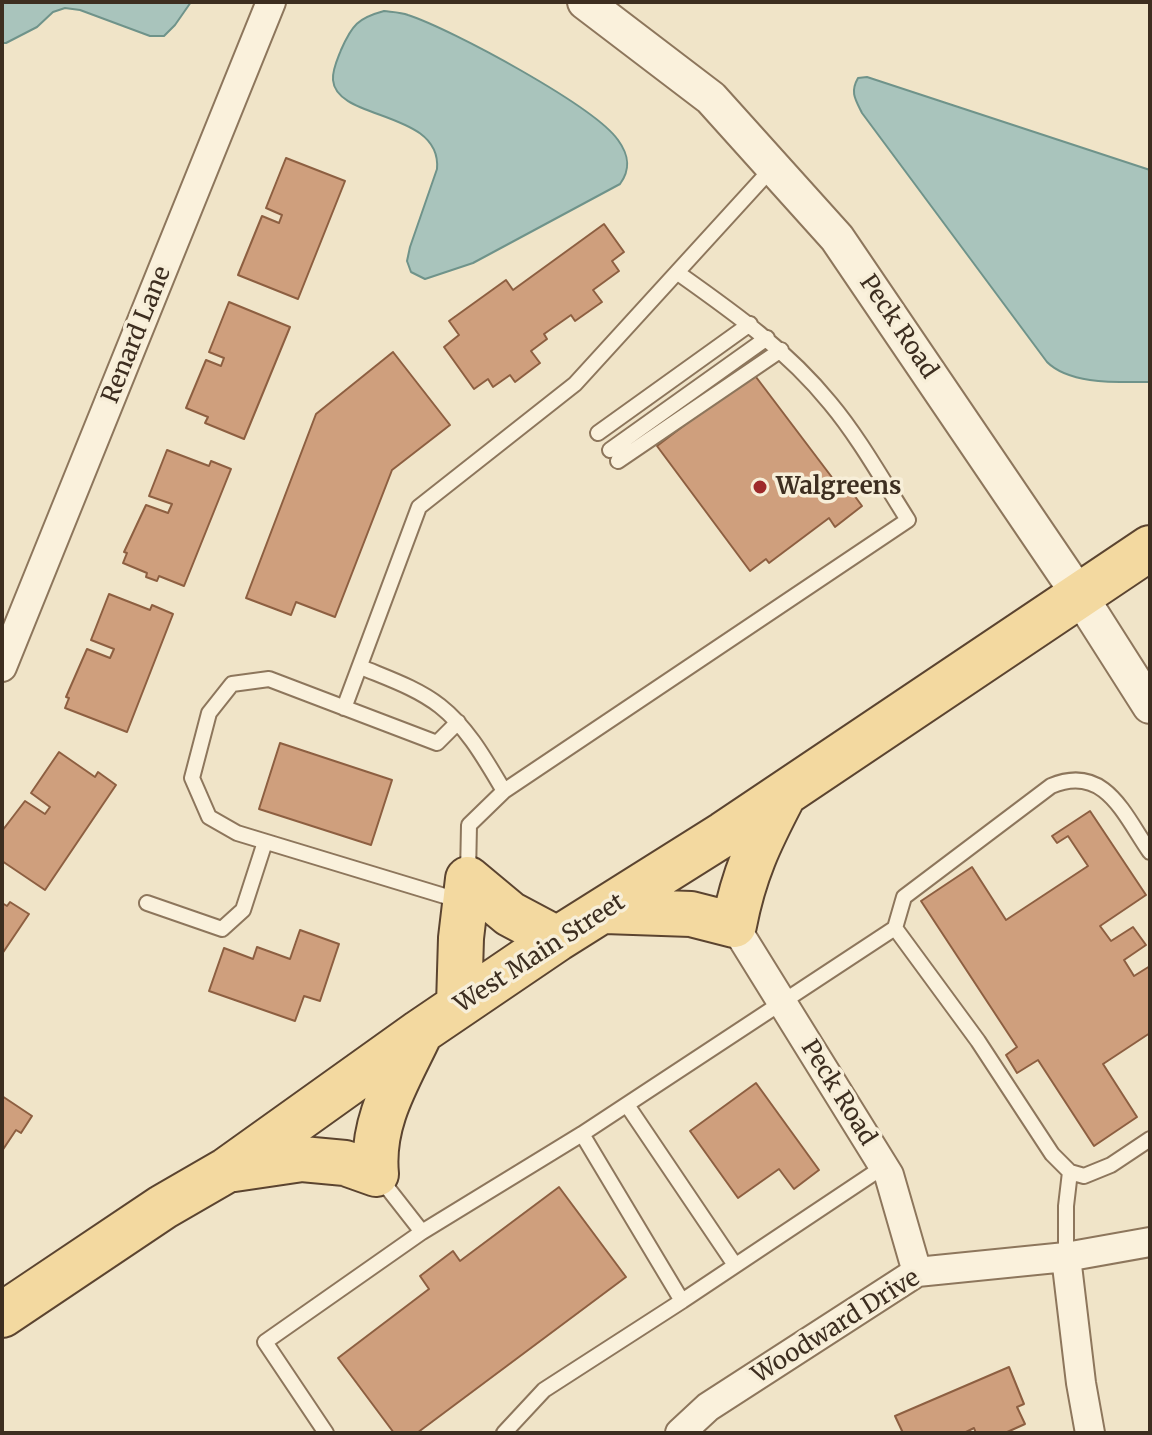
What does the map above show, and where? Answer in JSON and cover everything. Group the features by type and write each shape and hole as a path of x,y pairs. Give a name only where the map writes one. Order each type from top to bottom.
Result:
{"main road":[{"name":"West Main Street","path":"2,1315 163,1207 227,1170 459,1005 784,794 1150,548"},
{"path":"605,911 691,914 734,925 742,885 760,840 784,794"},
{"path":"459,1005 461,938 467,891 557,939"},
{"path":"227,1170 302,1159 345,1163 376,1174 374,1151 377,1130 420,1032"}],"street":[{"name":"Renard Lane","path":"2,667 271,2"},
{"name":"Peck Road","path":"585,2 711,98 837,238 1080,596 1150,706"},
{"name":"Peck Road","path":"734,925 889,1175 917,1272"},
{"name":"Woodward Drive","path":"680,1433 708,1407 917,1272 1066,1257 1150,1242"},
{"path":"1066,1257 1090,1433"}],"lane":[{"path":"344,708 419,507 575,384 774,166"},
{"path":"458,722 437,743 269,679 232,684 209,713 192,778 209,817 237,833 467,891 469,825 504,791 908,520 832,405 781,350 678,273"},
{"path":"598,433 750,324"},
{"path":"767,338 614,456 781,350"},
{"path":"361,667 414,690 439,705 458,722 504,791"},
{"path":"326,1433 265,1342 422,1232 582,1134 895,928 904,897 1051,786 1078,779 1108,791 1150,852"},
{"path":"147,903 222,929 243,910 265,842"},
{"path":"895,928 978,1041 1052,1154 1070,1172 1084,1176 1111,1165 1150,1139"},
{"path":"627,1105 735,1265"},
{"path":"582,1134 682,1301"},
{"path":"504,1433 544,1390 883,1167"},
{"path":"1066,1257 1070,1172"},
{"path":"376,1174 422,1232"}],"water":[{"path":"2,2 191,2 164,36 150,36 80,10 65,8 53,12 37,27 2,43"},
{"path":"384,11 405,14 456,36 520,70 581,108 604,125 622,146 627,167 620,184 473,263 425,279 411,272 407,261 410,247 437,169 434,150 423,136 407,126 351,103 339,93 333,80 337,60 353,29 362,20"},
{"path":"867,77 1150,170 1150,382 1082,378 1068,375 1047,362 862,113 854,87 858,78"}],"building":[{"path":"286,158 345,181 298,299 238,275 262,216 279,223 282,215 266,208"},
{"path":"604,224 624,252 612,261 619,271 593,290 602,302 575,321 571,315 544,334 547,339 531,351 540,363 515,382 510,375 493,387 488,379 474,389 444,347 459,335 449,321 506,280 513,290"},
{"path":"229,302 290,327 244,439 205,423 208,417 186,408 206,360 221,366 224,358 209,352"},
{"path":"393,352 450,425 392,470 335,617 296,602 291,615 246,598 316,414"},
{"path":"753,373 837,484 843,480 862,506 835,527 829,518 769,563 766,559 750,571 657,446"},
{"path":"167,450 209,466 211,461 231,469 184,586 159,576 157,581 146,577 147,573 123,563 127,553 124,552 146,505 168,513 172,504 149,496"},
{"path":"109,594 150,610 152,605 173,614 127,732 65,708 69,698 66,697 87,649 110,658 114,649 91,640"},
{"path":"280,743 392,780 371,845 259,809"},
{"path":"59,752 95,777 98,772 116,785 45,890 2,861 2,831 25,801 45,814 50,807 31,793"},
{"path":"1090,811 1146,895 1100,926 1111,941 1133,927 1146,945 1124,960 1134,976 1150,966 1150,1033 1103,1064 1137,1117 1094,1146 1038,1060 1017,1073 1006,1055 1017,1047 921,901 972,867 1006,920 1088,866 1068,836 1057,843 1052,836"},
{"path":"10,902 29,914 2,954 2,903 7,906"},
{"path":"300,930 339,944 320,1001 304,996 295,1021 209,991 224,948 253,959 257,947 290,959"},
{"path":"756,1083 819,1170 794,1189 779,1169 738,1198 690,1131"},
{"path":"2,1096 32,1116 21,1133 16,1130 2,1151"},
{"path":"559,1187 626,1277 417,1433 394,1433 338,1358 429,1289 420,1276 453,1251 460,1261"},
{"path":"1009,1367 1024,1404 1017,1407 1025,1424 1005,1433 976,1433 974,1428 964,1433 903,1433 895,1416"}],"place":[{"name":"Walgreens","path":"760,487"}]}
